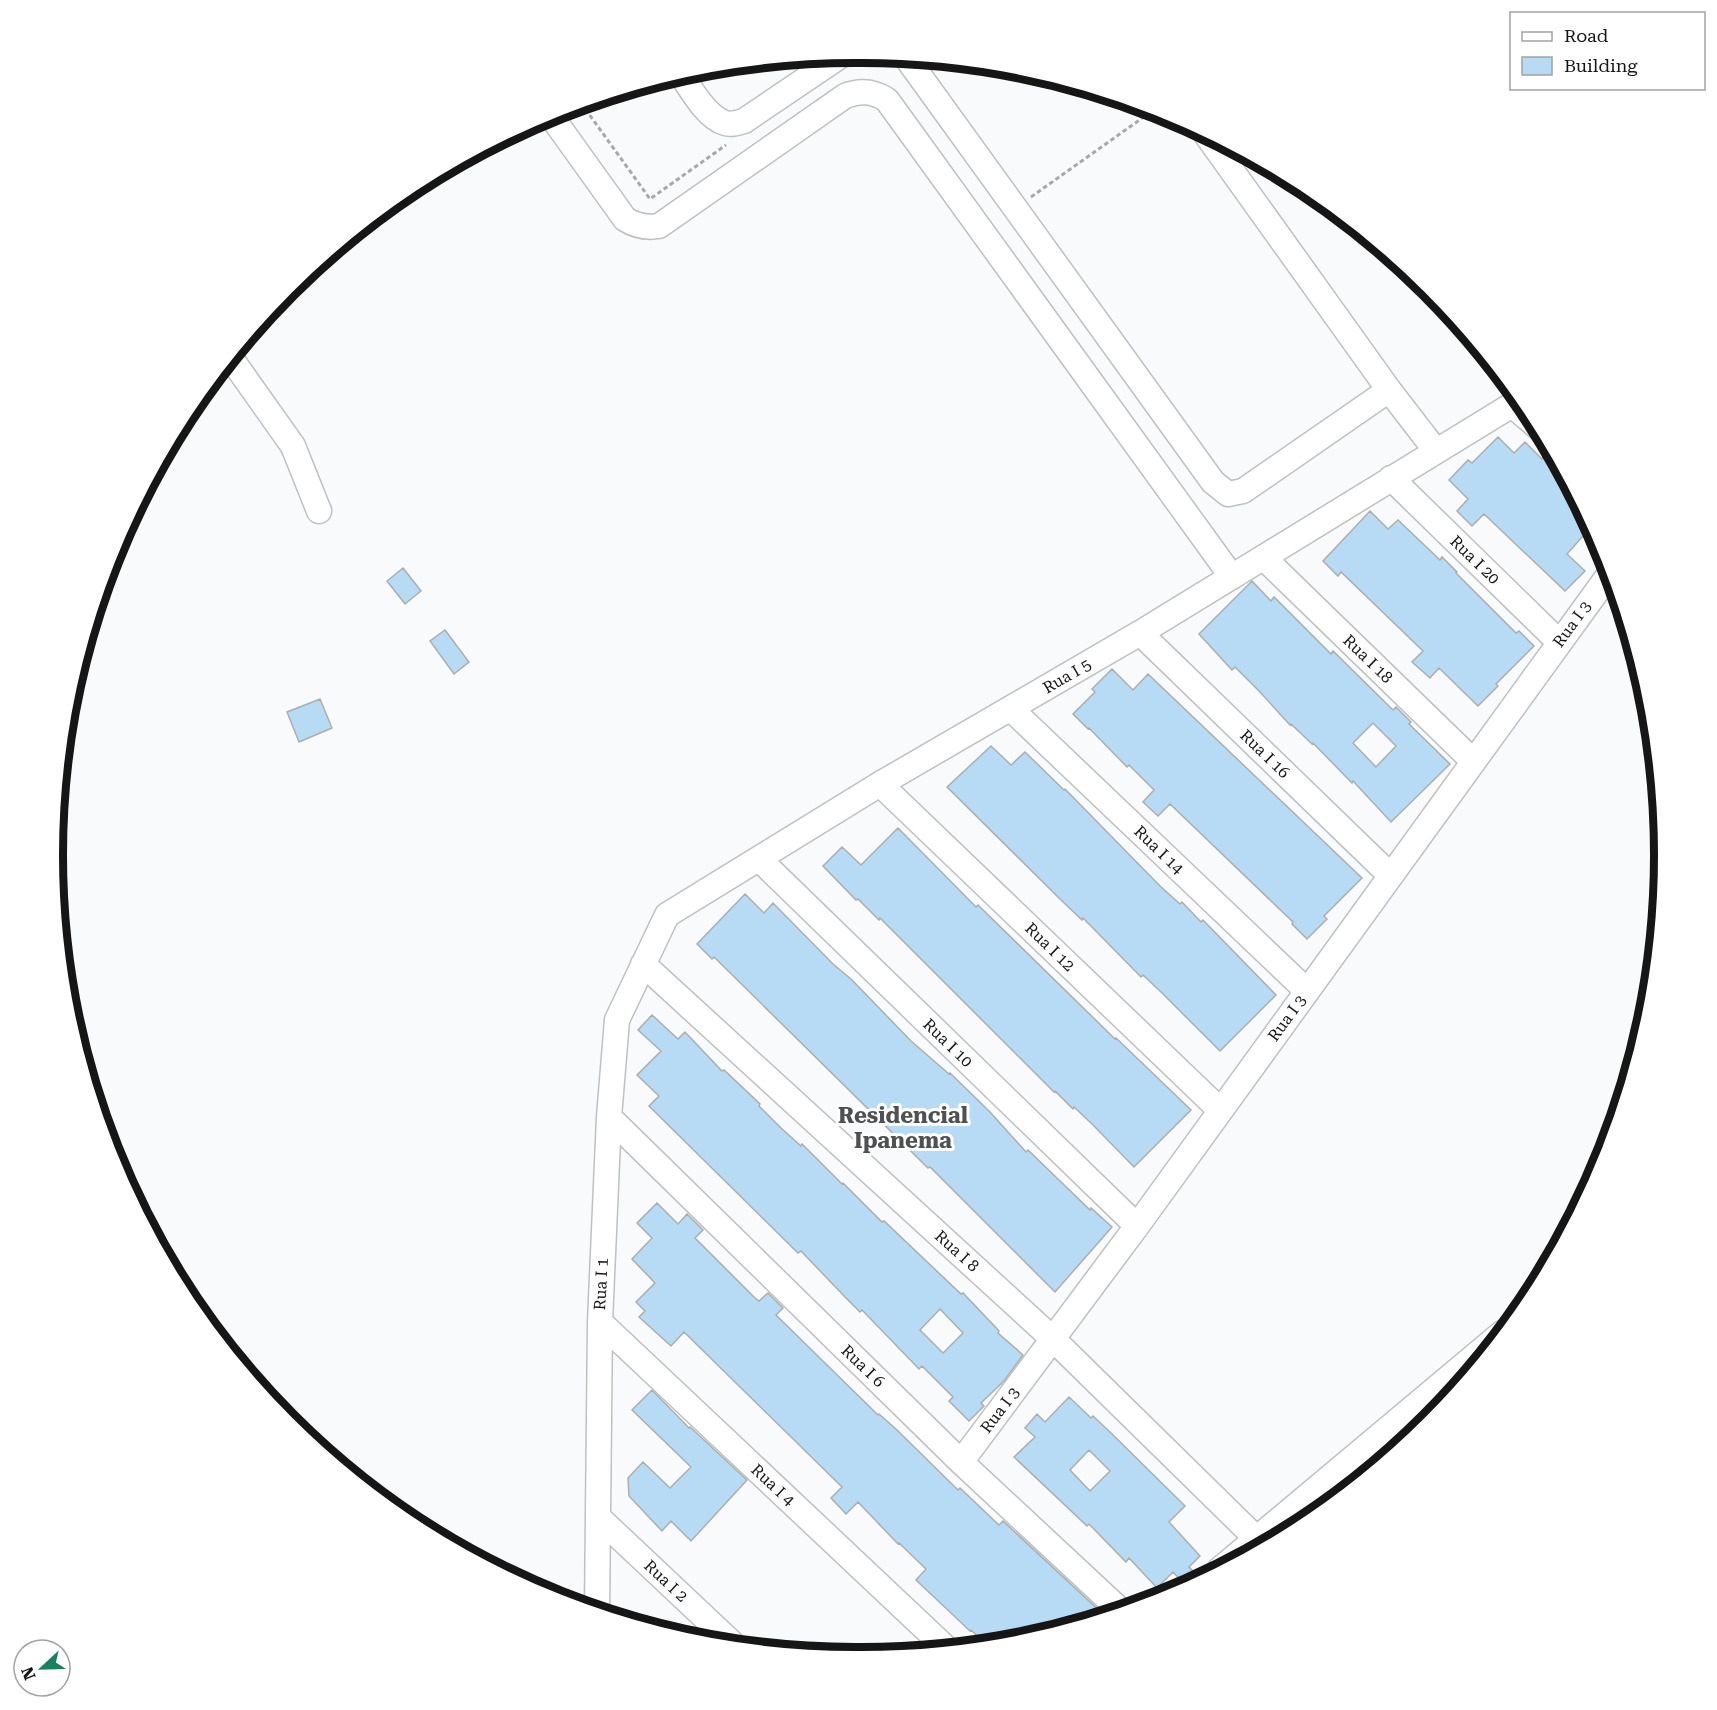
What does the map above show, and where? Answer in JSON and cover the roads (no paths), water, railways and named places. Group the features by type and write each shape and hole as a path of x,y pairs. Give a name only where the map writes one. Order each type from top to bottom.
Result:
{"street":[{"path":"686,81 700,103 724,123 734,124 744,121 828,64"},
{"path":"912,65 1213,482 1228,494 1243,491 1389,390"},
{"path":"555,122 625,219 633,224 650,227 659,226 845,96 867,92 887,100 1232,577"},
{"path":"1215,146 1389,390 1436,451"},
{"path":"235,364 292,446 319,511"},
{"name":"Rua I 5","path":"643,964 667,915 880,784 1011,709 1264,558 1436,451 1509,399"},
{"name":"Rua I 20","path":"1391,478 1559,642"},
{"name":"Rua I 18","path":"1264,558 1473,761"},
{"name":"Rua I 3","path":"961,1462 1054,1340 1605,580"},
{"name":"Rua I 16","path":"1140,633 1390,875"},
{"name":"Rua I 14","path":"1011,709 1307,991"},
{"name":"Rua I 12","path":"880,784 1220,1110"},
{"name":"Rua I 10","path":"759,859 1137,1226"},
{"name":"Rua I 1","path":"597,1604 600,1322 609,1118 617,1020 643,964"},
{"name":"Rua I 8","path":"643,964 1054,1340 1259,1541"},
{"name":"Rua I 6","path":"609,1118 961,1462 1115,1606"},
{"name":"Rua I 4","path":"600,1322 940,1642"},
{"path":"1269,1534 1469,1362"},
{"name":"Rua I 2","path":"598,1517 723,1636"}],"district":[{"name":"Residencial Ipanema","path":"903,1128"}]}
